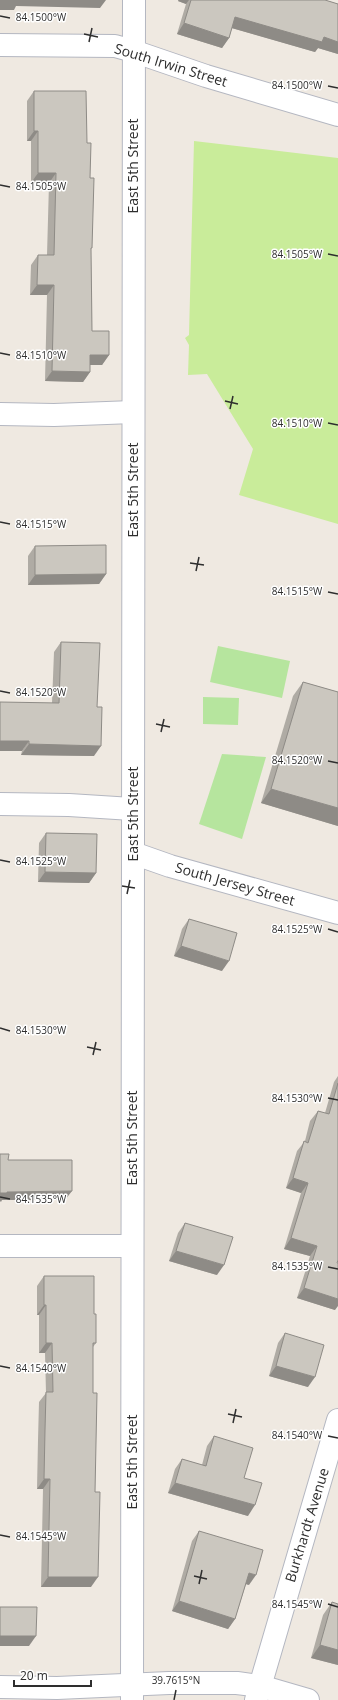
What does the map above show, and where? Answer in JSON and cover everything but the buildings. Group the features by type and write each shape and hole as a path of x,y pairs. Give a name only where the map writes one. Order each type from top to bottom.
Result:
{"street":[{"name":"East 5th Street","path":"132,1692 134,0"},
{"name":"South Irwin Street","path":"0,45 115,46 134,51 206,76 338,115"},
{"path":"0,414 54,415 133,412"},
{"path":"0,804 69,805 132,809"},
{"name":"South Jersey Street","path":"133,852 170,866 338,913"},
{"path":"0,1246 132,1246"},
{"name":"Burkhardt Avenue","path":"258,1693 338,1420"},
{"path":"0,1687 132,1692 237,1683 258,1693 308,1700"}],"green space":[{"path":"194,141 338,158 338,524 239,495 253,449 207,374 188,375 189,345 185,338 189,335"},
{"path":"218,646 290,661 282,698 210,682"},
{"path":"203,697 239,698 238,725 203,724"},
{"path":"222,754 266,757 242,839 199,824"}]}
